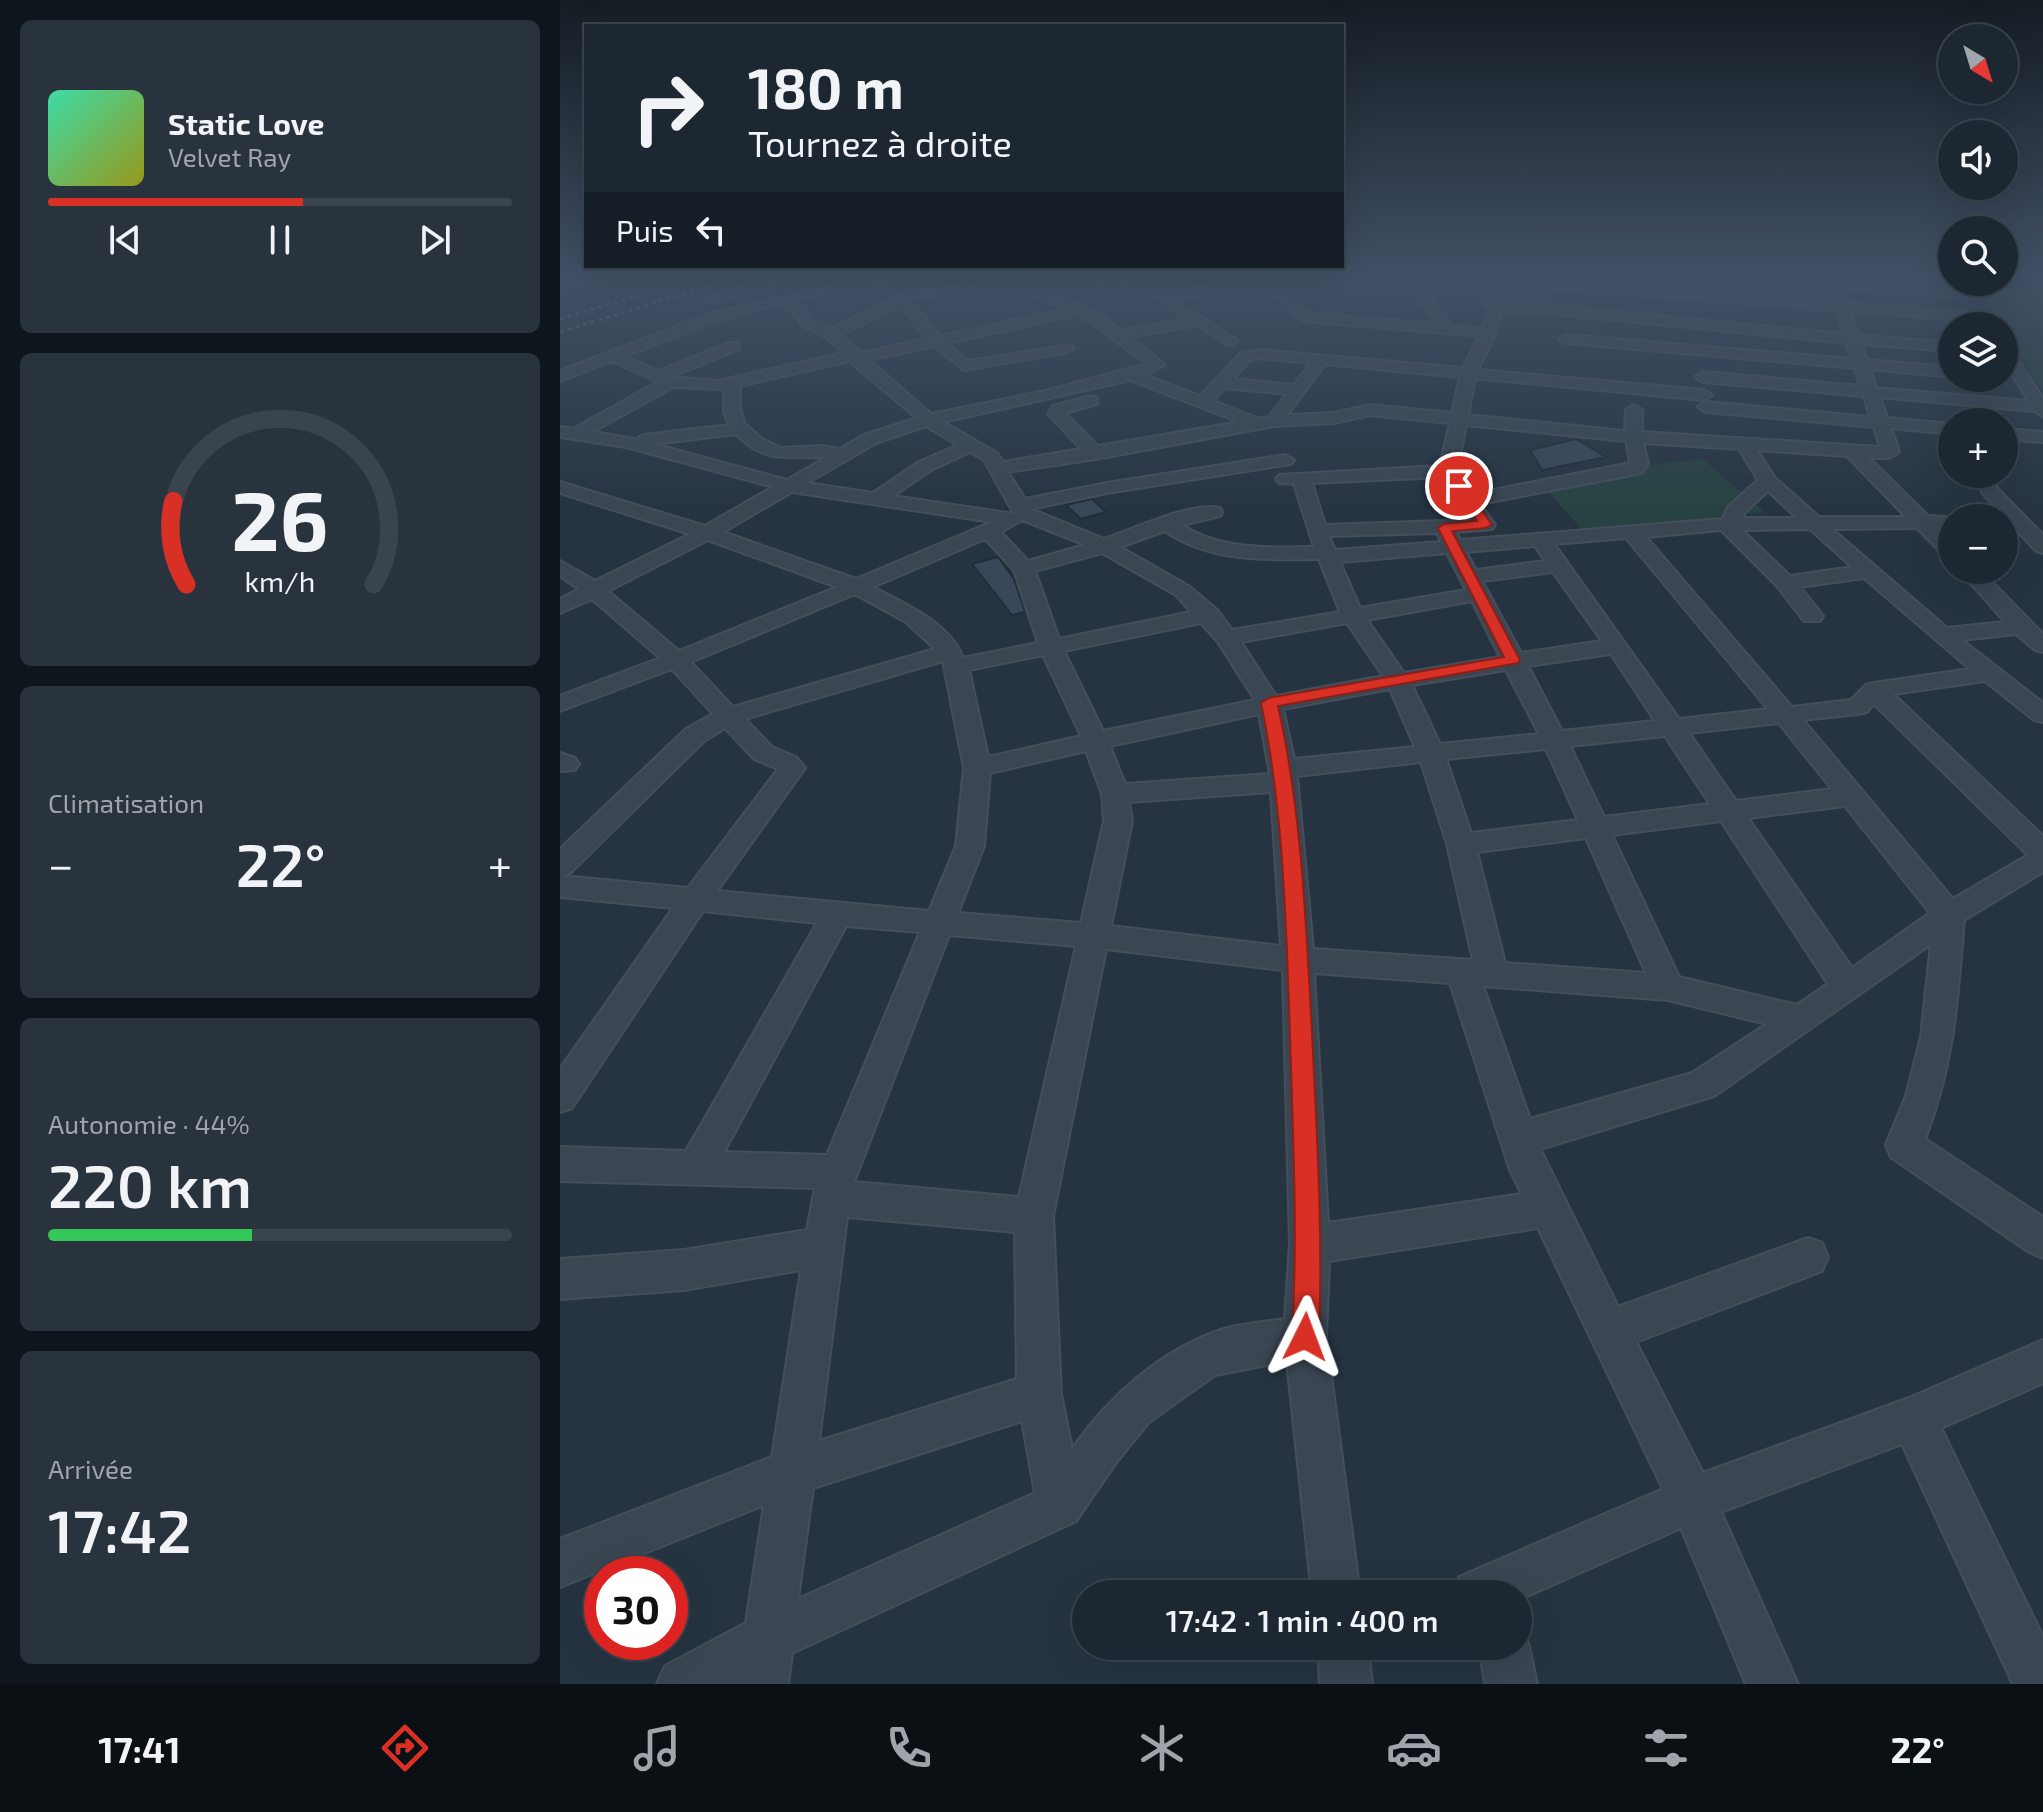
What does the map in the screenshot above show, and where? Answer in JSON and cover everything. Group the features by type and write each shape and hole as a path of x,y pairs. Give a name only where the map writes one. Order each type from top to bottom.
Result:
{"street":[{"path":"560,376 620,352"},
{"path":"568,434 663,380 722,352"},
{"path":"849,352 928,420 991,457 1000,468 1024,568 1051,647 1095,740 1115,794 1118,833 1034,1216 1039,1394 1060,1505"},
{"path":"610,355 663,380 732,384 880,352"},
{"path":"948,352 964,366 1017,369 1058,352"},
{"path":"560,607 707,533 870,439 928,420 1045,396 1155,368 1161,358 1148,352"},
{"path":"1168,524 1178,533 1208,544 1283,554 1328,555 1449,538 1485,525 1471,500 1448,471 1468,374 1479,352"},
{"path":"1557,383 1565,352"},
{"path":"1000,468 1266,423 1334,418 1370,410 1458,419 1557,383 1699,352"},
{"path":"1702,352 1709,441"},
{"path":"1712,352 1938,371"},
{"path":"1782,352 1794,414 1805,447"},
{"path":"1557,383 1633,437 1881,454 1890,451 1855,352"},
{"path":"1203,402 1251,354 1557,383 1794,414 1938,427"},
{"path":"1266,423 1299,390 1321,360"},
{"path":"1017,369 1045,396"},
{"path":"2018,371 2041,410"},
{"path":"1131,375 1266,423"},
{"path":"1703,377 1956,399 2041,410"},
{"path":"2018,378 2023,379"},
{"path":"1223,383 1299,390"},
{"path":"732,384 731,407 739,429 777,453 787,455 820,449 840,454"},
{"path":"1096,454 1057,418 1059,409 1155,385"},
{"path":"1954,392 1959,408"},
{"path":"1471,500 1636,469 1639,463 1633,437 1634,410"},
{"path":"627,442 739,429"},
{"path":"568,434 627,442 790,486 1011,517 1104,546 1183,591 1209,615 1227,638 1269,703 1284,775 1298,960 1310,1245 1305,1337 1334,1580"},
{"path":"2018,435 2043,437"},
{"path":"1745,444 1768,481 1813,522 1942,635 2043,715"},
{"path":"875,500 925,466 971,445"},
{"path":"1852,451 1938,538"},
{"path":"560,704 677,661 1011,517 1107,488 1285,460"},
{"path":"1276,479 1448,471"},
{"path":"1301,478 1317,531 1353,616 1399,682 1431,753 1461,844 1478,975 1529,1170 1692,1500 1772,1684"},
{"path":"1768,481 1735,511 1730,524 1735,536 1785,583 1812,616"},
{"path":"560,487 707,533 855,586 914,617 954,659 977,768 970,846 834,1185 822,1247 762,1684"},
{"path":"1024,568 1213,512"},
{"path":"2018,520 2043,522"},
{"path":"1317,531 1542,542 1730,524 1938,522"},
{"path":"2018,526 2043,547"},
{"path":"1632,533 1949,915 1938,1037 1924,1096 1904,1145 2043,1239"},
{"path":"1449,538 1554,739 1668,987"},
{"path":"1542,542 1617,646 1848,988"},
{"path":"1227,638 1353,616 1559,565"},
{"path":"560,567 596,591 677,661 763,753 792,768 695,900 560,1097"},
{"path":"1785,583 1868,571"},
{"path":"1982,584 2021,627 2043,645"},
{"path":"560,866 695,735 727,716 954,659 1051,647 1209,615"},
{"path":"1942,635 2021,627"},
{"path":"977,768 1269,703 1513,660 1617,646"},
{"path":"1115,794 1284,775 1431,753 1858,707 1874,690 1991,673"},
{"path":"1874,690 2043,852"},
{"path":"1461,844 1851,796"},
{"path":"1521,1138 1702,1085 1848,988 1949,915 2043,859"},
{"path":"560,886 1095,936 1298,960 1668,987 1802,1019"},
{"path":"697,1166 837,914"},
{"path":"560,1164 697,1166 1034,1216"},
{"path":"1310,1245 1548,1208"},
{"path":"560,1279 684,1270 822,1247"},
{"path":"1609,1331 1808,1257"},
{"path":"683,1684 767,1639 1060,1505 1099,1448 1134,1407 1201,1359 1227,1349 1305,1337"},
{"path":"1514,1580 1692,1500 1913,1418 2043,1361"},
{"path":"560,1563 791,1472 1039,1394"},
{"path":"1913,1418 2037,1667"},
{"path":"1344,1660 1346,1684"},
{"path":"1507,1660 1511,1684"}],"green space":[{"path":"2018,352 2043,352 2043,391"},
{"path":"1703,459 1764,512 1585,533 1536,478"}],"building":[{"path":"1576,439 1606,457 1542,470 1530,450"},
{"path":"1092,499 1106,512 1081,519 1066,505"},
{"path":"998,557 1014,579 1025,612 1012,615 972,564"}],"route":[{"path":"1305,1337 1310,1245 1298,960 1283,769 1269,703 1513,660 1444,528 1485,525 1459,486"}]}
